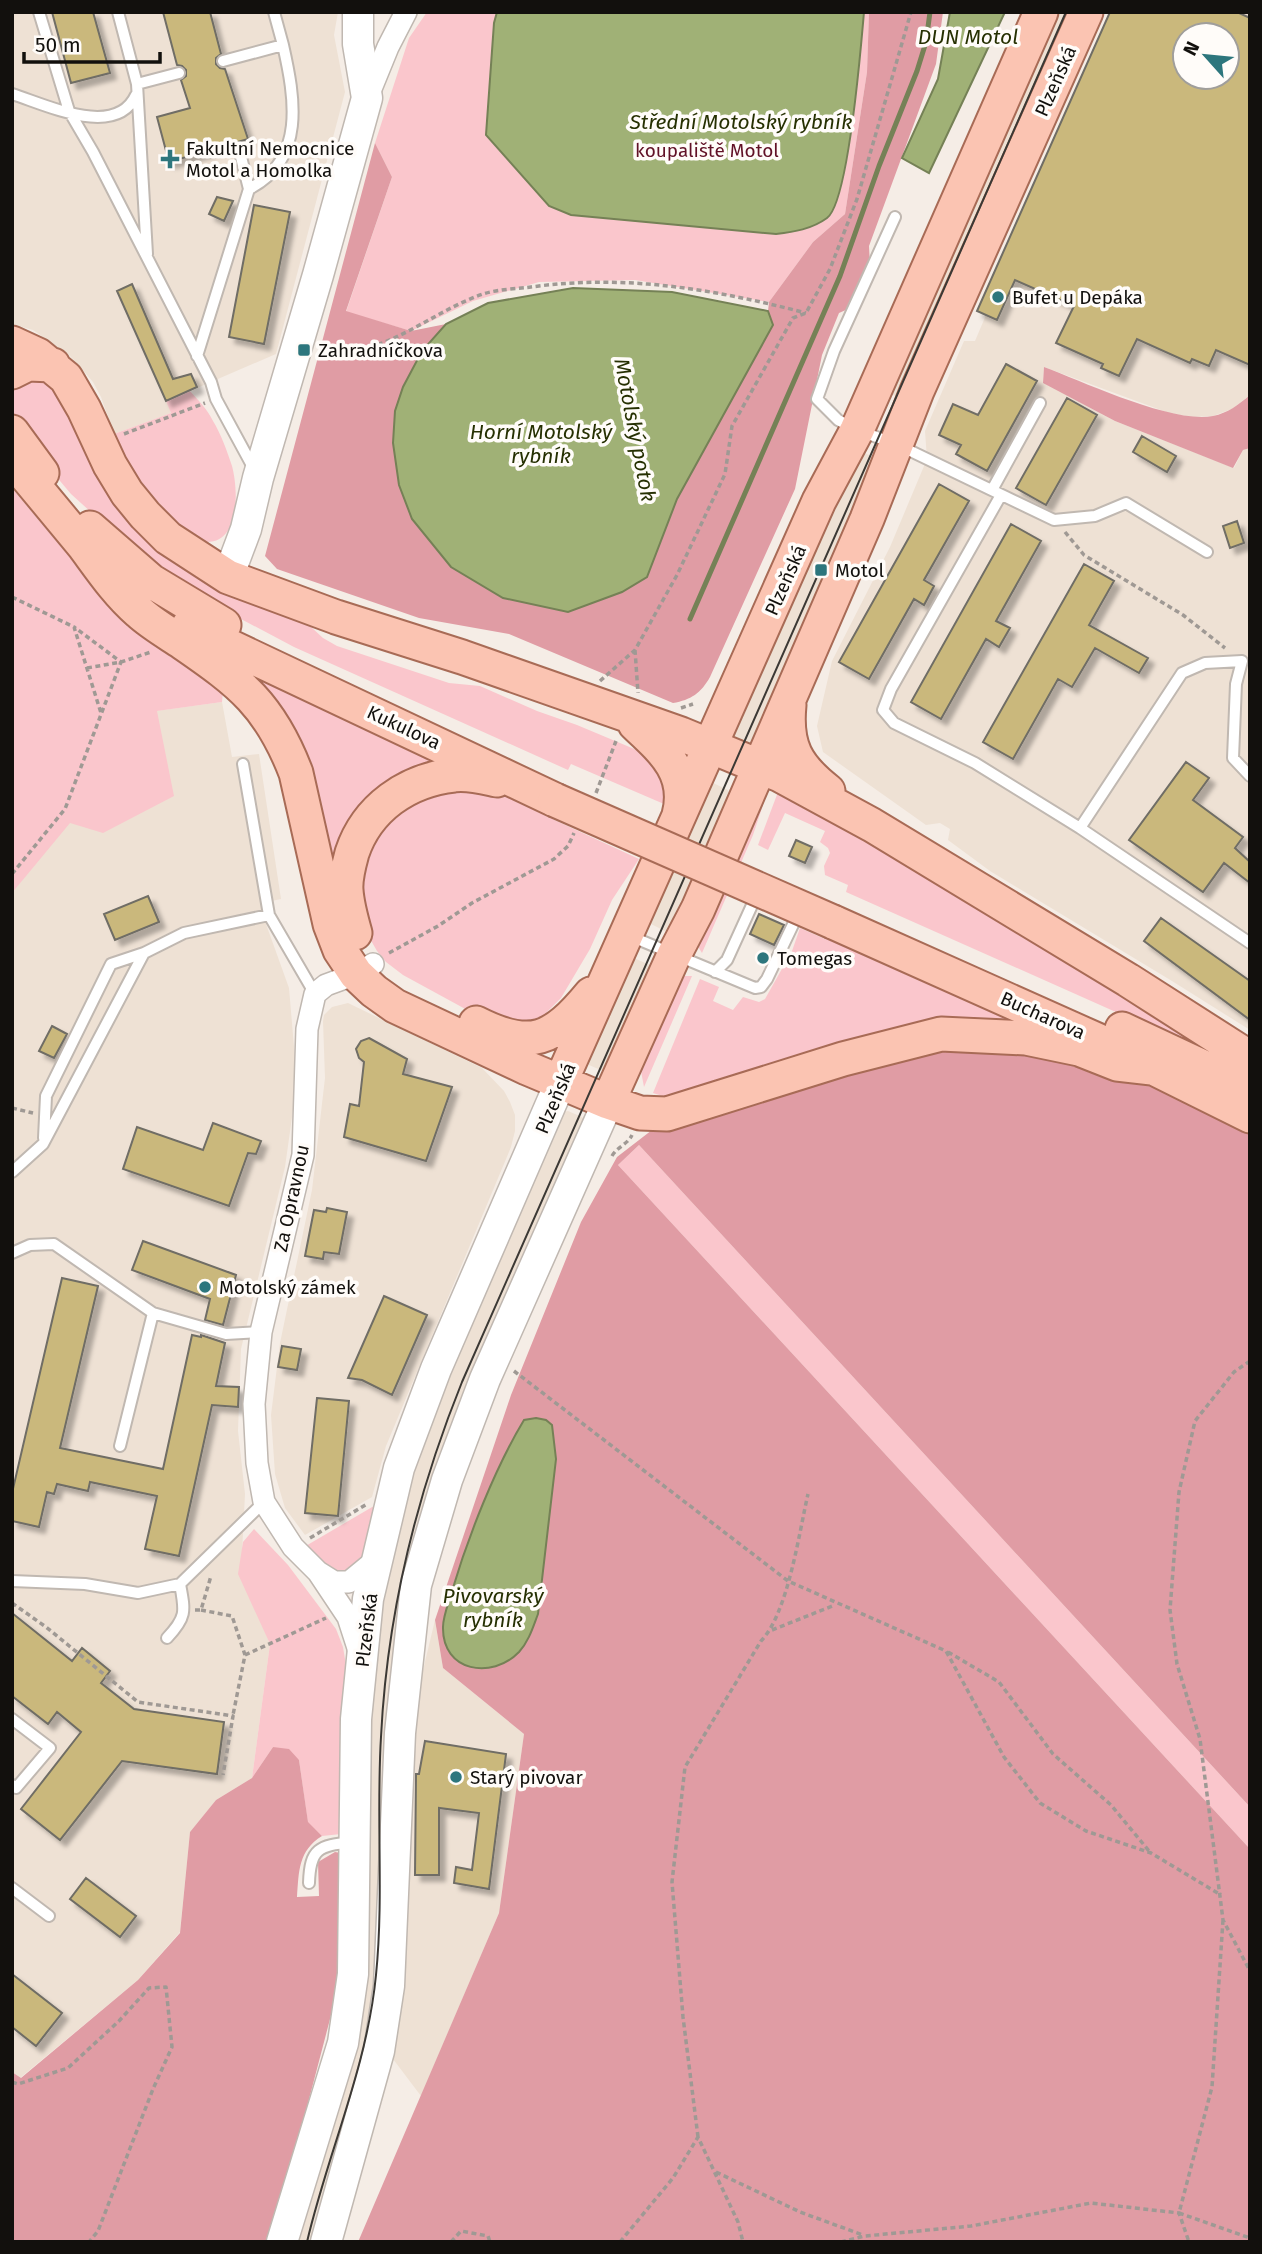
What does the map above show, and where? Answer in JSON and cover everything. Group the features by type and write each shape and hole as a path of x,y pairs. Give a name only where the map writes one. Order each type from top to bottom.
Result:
{"main road":[{"path":"228,577 246,528 367,98 358,44 358,12"},
{"name":"Plzeňská","path":"282,2242 343,2043 353,1974 356,1719 361,1660 368,1599 399,1468 436,1369 561,1081 819,501 857,430 1041,12"},
{"name":"Plzeňská","path":"326,2242 379,2051 400,1906 400,1733 416,1585 446,1480 485,1379 674,955 698,909 867,519 956,302 1086,12"},
{"path":"12,343 53,365 74,390 110,465 127,493 145,515 168,538 228,577 336,617 462,657 624,715 780,775 872,825 1128,980 1250,1058"},
{"path":"12,372 28,364 53,365"},
{"path":"12,432 67,506"},
{"name":"Kukulova","path":"15,464 151,581 254,642 559,790 837,912"},
{"name":"Kukulova","path":"15,464 84,546 136,590 212,638 525,786 559,790"},
{"path":"84,546 115,588 140,613 229,675 256,701 278,734 296,773 330,924 340,950 365,969 494,1033 523,1039 540,1037 563,1025 612,968"},
{"path":"624,715 667,722 679,721 699,713 740,683"},
{"path":"789,696 788,730 797,761 819,784 872,825"},
{"path":"624,715 666,752 673,765 682,795 677,824"},
{"path":"525,786 476,776 447,776 417,784 396,795 376,811 363,829 349,863 345,888 365,969 374,991 395,1006 527,1068 640,1113 667,1114 843,1059 941,1034 1026,1038 1079,1049 1117,1064 1152,1068"},
{"name":"Bucharova","path":"837,912 1250,1116"},
{"name":"Bucharova","path":"837,912 1143,1038 1250,1089"}],"street":[{"path":"367,98 387,47 406,12"},
{"path":"315,994 326,985 365,969"},
{"name":"Za Opravnou","path":"315,994 307,1029 303,1155 261,1332 254,1404 257,1463 264,1502 293,1547 318,1572 348,1617 361,1660"},
{"path":"318,1572 334,1582 349,1582 377,1559"}],"lane":[{"path":"39,12 69,111 93,152 258,478"},
{"path":"118,12 137,88 148,260"},
{"path":"249,189 272,173 290,137 293,115 292,85 274,12"},
{"path":"223,61 283,45"},
{"path":"137,88 179,73"},
{"path":"12,94 96,119 113,117 125,111 132,104 137,88"},
{"path":"197,356 249,189 239,149"},
{"path":"895,217 834,351 817,399 838,420 857,430 896,444 1054,520 1095,516 1126,503 1207,552"},
{"path":"1040,403 891,689 883,710 894,723 975,763 1080,828 1250,943"},
{"path":"1080,828 1182,673 1205,663 1242,661 1236,684 1233,758 1250,776"},
{"path":"243,764 269,915 315,994"},
{"path":"628,935 674,955 715,972 755,988 761,987 805,898 769,881 727,960 715,972"},
{"path":"43,1144 46,1096 111,964 144,953 184,933 269,915"},
{"path":"12,1172 43,1144 144,953"},
{"path":"12,1253 30,1245 54,1244 153,1312 226,1334 261,1332"},
{"path":"120,1446 153,1312"},
{"path":"12,1581 85,1584 138,1593 180,1584 264,1502"},
{"path":"167,1638 182,1623 184,1610 180,1584"},
{"path":"12,1719 50,1748 16,1788 12,1784"},
{"path":"309,1883 310,1864 315,1853 324,1846 354,1842"},
{"path":"12,1888 49,1916"}],"path":[{"path":"599,682 635,650 677,575 725,474 732,426 793,318 806,313 830,269 857,199 911,12"},
{"path":"310,353 341,352 390,340 435,315 485,293 570,281 650,282 736,296 806,313"},
{"path":"113,438 216,399"},
{"path":"1054,520 1084,555 1183,615 1242,661"},
{"path":"12,597 74,627 121,662"},
{"path":"74,627 101,714"},
{"path":"87,668 121,662 156,650"},
{"path":"603,776 624,715 638,698 635,650"},
{"path":"12,874 65,808 121,662"},
{"path":"589,678 609,686"},
{"path":"673,709 693,704"},
{"path":"365,969 471,903 554,859 571,839"},
{"path":"12,1108 45,1115"},
{"path":"611,1158 617,1148 630,1139 633,1132"},
{"path":"1189,2242 1179,2213 1212,2087 1223,1920 1200,1739 1177,1664 1170,1610 1179,1492 1195,1422 1234,1372 1250,1361"},
{"path":"507,1366 788,1581 946,1651 999,1682 1053,1754 1111,1805 1151,1853"},
{"path":"772,1630 788,1581 808,1494"},
{"path":"201,1611 214,1569"},
{"path":"12,1603 46,1627 138,1702 233,1716"},
{"path":"743,2242 738,2222 698,2137 683,2017 672,1882 685,1767 761,1641 772,1630 836,1604"},
{"path":"184,1610 232,1616 245,1655 223,1775"},
{"path":"245,1655 334,1614"},
{"path":"946,1651 1004,1758 1040,1802 1086,1831 1151,1853 1221,1895"},
{"path":"1223,1920 1250,1970"},
{"path":"12,2082 18,2084 68,2068 120,2021 149,1988 166,1987 172,2048 153,2089 98,2231 89,2242"},
{"path":"620,2242 673,2178 698,2137"},
{"path":"715,2172 800,2212 865,2236"},
{"path":"841,2242 865,2236 971,2226 1091,2203 1179,2213 1250,2238"},
{"path":"451,2242 461,2231 488,2236 490,2242"}],"shaded area":[{"name":"Fakultní Nemocnice Motol a Homolka","path":"12,12 338,12 334,35 345,92 276,354 167,401 171,413 114,434 93,382 69,355 33,330 12,324"},
{"path":"869,12 943,12 936,64 869,246 870,265 848,309 839,313 822,355 795,489 710,677 699,691 690,698 673,703 509,634 419,618 277,569 265,556 375,143 392,177 346,311 411,331 446,324 422,351 403,387 647,577 677,499 773,325 768,311 769,302 813,242 845,214 867,72"},
{"path":"1050,12 1074,12 900,398 887,392"},
{"path":"1110,12 1250,12 1250,395 1232,409 1213,416 1192,417 1169,413 1044,367 1043,382 1115,421 1234,468 1243,450 1250,448 1250,1030 990,871 948,840 950,829 940,823 926,825 823,752 817,726 832,661 890,547 927,459 925,431 964,341 975,341"},
{"path":"1044,367 1152,408 1196,417 1223,413 1250,395 1250,448 1243,450 1233,468 1115,421 1043,383"},
{"path":"860,451 878,459 753,752 725,739"},
{"path":"222,702 232,757 259,754 281,899 262,903 266,924 289,988 297,1082 285,1167 241,1349 238,1431 245,1494 241,1572 270,1644 252,1778 216,1800 190,1832 180,1932 138,1980 20,2078 12,2072 12,893 156,711"},
{"path":"711,782 729,793 672,927 665,931 651,924 649,920"},
{"path":"636,959 650,965 652,969 607,1071 603,1071 586,1061 631,960"},
{"path":"348,1003 482,1068 504,1091 510,1102 515,1115 515,1131 511,1147 386,1446 372,1497 305,1535 285,1508 275,1474 271,1415 280,1343 312,1190 325,1078 324,1015 332,1007"},
{"path":"943,1050 1024,1054 1074,1065 1113,1080 1147,1084 1250,1135 1250,1807 639,1145 618,1165 1250,1849 1250,2242 358,2242 499,1913 524,1734 443,1668 435,1620 511,1395 581,1222 617,1157 652,1130 670,1131 847,1075"},
{"path":"564,1112 582,1117 585,1122 437,1473 379,1998 315,2242 292,2242 312,2173 366,1759 377,1610 422,1439"},
{"path":"435,1620 443,1668 524,1734 499,1913 421,2096 393,2059 403,1991 412,1716"},
{"path":"273,1747 289,1749 299,1760 308,1822 322,1836 308,1848 301,1862 297,1897 319,1896 318,1862 335,1852 341,1853 340,1961 335,2000 285,2191 276,2242 12,2242 12,2072 21,2078 138,1980 180,1933 190,1832 216,1800 252,1778"}],"green space":[{"name":"koupaliště Motol","path":"427,12 869,12 867,72 845,214 813,242 769,302 635,280 539,282 473,301 411,331 346,312 392,177 375,143 409,38"},
{"path":"27,375 51,384 73,415 111,492 297,614 323,638 337,646 449,683 480,686 651,756 664,787 664,804 571,764 568,770 294,647 224,610 134,551 71,494 12,423 12,383"},
{"path":"190,391 219,431 232,466 235,487 236,500 231,524 218,540 207,542 189,533 144,486 131,468 114,434 171,413 166,401"},
{"path":"12,488 94,586 224,681 222,702 157,711 174,796 103,833 70,823 12,893"},
{"path":"228,657 460,761 422,770 332,878"},
{"path":"772,778 753,835 702,953 697,945"},
{"path":"781,784 1250,1069 846,892 848,885 825,875 824,866 830,853 820,842 825,831 785,813 768,850 758,845"},
{"path":"479,786 550,812 548,817 639,859 612,900 590,949 561,998 537,1022 540,1029 480,1017 403,975 377,951 369,937 358,904 370,836 414,796"},
{"path":"800,928 825,939 827,935 1013,1017 1013,1021 932,1022 903,1027 672,1099 653,1093 700,979 719,987 713,1001 733,1010 743,997 759,1002 765,999 792,951"},
{"path":"692,976 644,1087 640,1066 680,978"},
{"path":"639,1145 1250,1807 1250,1849 618,1165"},
{"path":"379,1503 366,1552 352,1570 341,1573 328,1570 304,1547"},
{"path":"254,1529 288,1565 336,1629 343,1647 346,1665 341,1834 322,1836 308,1823 299,1760 273,1747 252,1778 270,1644 238,1574 243,1542"}],"water":[{"name":"Střední Motolský rybník","path":"497,12 864,12 853,121 842,184 835,206 827,218 815,225 776,234 571,215 549,206 486,135"},
{"name":"DUN Motol","path":"950,12 1005,12 929,173 902,158 938,79"},
{"name":"Horní Motolský rybník","path":"573,288 672,292 768,311 773,325 677,499 647,577 622,592 568,612 503,598 451,567 412,519 399,485 393,443 395,411 403,387 422,351 446,324 488,303"},
{"name":"Pivovarský rybník","path":"524,1420 546,1420 552,1425 556,1459 538,1614 525,1643 508,1661 496,1666 471,1667 459,1662 445,1642 445,1614 466,1548 493,1481"}],"building":[{"path":"52,12 93,12 110,73 71,83"},
{"path":"163,12 210,12 221,54 216,58 216,64 225,69 248,139 169,162 157,117 190,108 181,80 186,76 186,70 177,65"},
{"path":"1110,12 1237,12 1250,18 1250,365 1216,350 1209,366 1192,359 1190,363 1137,339 1119,376 1101,368 1103,364 1056,343 1074,306 1015,280 997,320 977,311"},
{"path":"217,197 233,201 224,221 209,214"},
{"path":"254,205 290,212 264,344 229,337"},
{"path":"132,284 173,379 191,374 197,387 166,401 117,291"},
{"path":"1006,364 1037,381 987,471 956,454 961,445 939,435 953,404 978,415"},
{"path":"1067,398 1097,415 1046,505 1016,488"},
{"path":"1142,436 1176,456 1167,472 1133,452"},
{"path":"939,484 969,501 924,580 934,586 924,605 914,599 869,679 839,662"},
{"path":"1237,521 1244,543 1230,548 1223,526"},
{"path":"1011,524 1041,541 996,621 1010,628 999,647 986,639 941,719 911,702"},
{"path":"1084,564 1114,581 1089,625 1148,658 1139,673 1095,648 1072,687 1058,679 1013,759 983,742"},
{"path":"1186,762 1209,778 1193,800 1243,837 1235,848 1250,862 1250,883 1224,863 1203,892 1129,840"},
{"path":"796,840 812,847 805,863 789,856"},
{"path":"148,896 159,922 115,940 104,914"},
{"path":"759,914 784,925 774,945 750,934"},
{"path":"1161,918 1250,981 1250,1020 1144,941"},
{"path":"52,1026 67,1034 54,1058 39,1051"},
{"path":"369,1038 407,1059 403,1074 452,1087 426,1161 344,1137 350,1104 359,1106 364,1062 359,1058 356,1049 361,1041"},
{"path":"213,1123 261,1141 256,1154 248,1153 229,1206 123,1169 137,1127 203,1150"},
{"path":"327,1208 347,1212 339,1254 324,1252 323,1259 305,1256 314,1210 326,1212"},
{"name":"Motolský zámek","path":"143,1241 236,1275 223,1325 205,1320 210,1299 132,1270"},
{"path":"62,1278 98,1286 60,1448 163,1469 192,1335 201,1335 225,1343 216,1386 239,1387 238,1407 212,1405 179,1556 145,1549 157,1496 90,1482 88,1491 57,1484 54,1494 47,1492 39,1527 12,1521 12,1493"},
{"path":"384,1296 427,1315 392,1395 362,1380 348,1378"},
{"path":"282,1346 301,1349 297,1370 278,1367"},
{"path":"317,1398 349,1401 338,1516 305,1513"},
{"path":"12,1613 72,1661 82,1648 110,1671 101,1683 134,1709 224,1722 217,1774 122,1761 60,1840 21,1809 81,1732 57,1712 48,1724 12,1696"},
{"path":"425,1741 506,1754 489,1889 454,1883 456,1867 472,1870 479,1813 439,1808 439,1875 415,1875 416,1774 419,1774"},
{"path":"86,1878 136,1916 120,1937 70,1899"},
{"path":"12,1974 62,2013 36,2046 12,2027"}],"waterway":[{"path":"690,619 840,276 879,166 917,71 926,42 930,12"}],"tram line":[{"path":"307,2242 356,2077 371,2009 378,1945 380,1767 384,1691 406,1556 431,1468 462,1382 1066,12"}],"place":[{"name":"Fakultní Nemocnice Motol a Homolka","path":"170,159"},
{"name":"Bufet u Depáka","path":"998,297"},
{"name":"Zahradníčkova","path":"304,350"},
{"name":"Motol","path":"821,570"},
{"name":"Tomegas","path":"763,958"},
{"name":"Motolský zámek","path":"205,1287"},
{"name":"Starý pivovar","path":"456,1777"}],"water label":[{"name":"Motolský potok","path":"635,430"}]}
